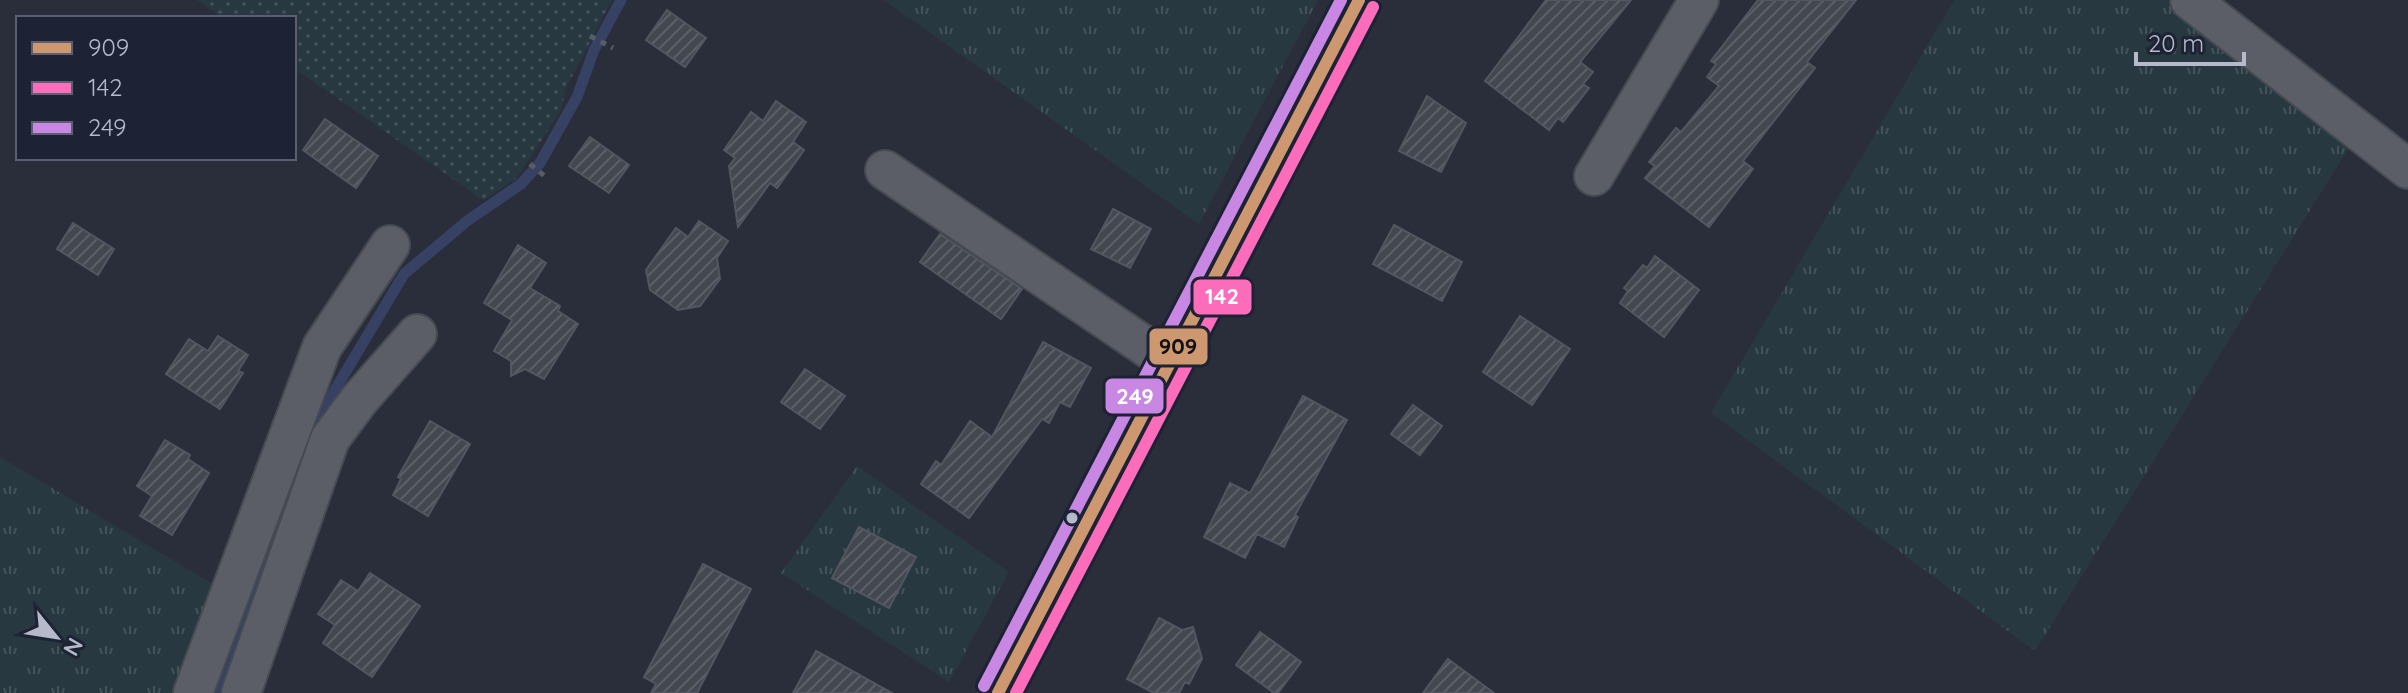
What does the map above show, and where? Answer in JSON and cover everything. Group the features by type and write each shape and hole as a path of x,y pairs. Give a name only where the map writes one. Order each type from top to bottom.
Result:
{"street":[{"path":"998,693 1359,0"},
{"path":"1594,176 1699,0"},
{"path":"2190,0 2408,169"},
{"path":"885,170 1170,363"},
{"path":"193,693 322,347 390,245"},
{"path":"241,693 330,439 359,400 417,334"},
{"path":"293,422 330,439"}],"path":[{"path":"590,36 613,48"},
{"path":"530,164 547,178"}],"green space":[{"path":"197,0 612,0 565,90 562,109 516,179 483,200 296,69 296,16 220,16"},
{"path":"884,0 1318,0 1199,224"},
{"path":"1954,0 2166,0 2355,138 2035,651 1711,413"},
{"path":"0,457 218,587 178,693 0,693"},
{"path":"857,466 1009,572 949,682 781,573"}],"building":[{"path":"1546,0 1631,0 1580,62 1593,72 1583,84 1589,88 1563,122 1558,118 1549,130 1485,81"},
{"path":"1758,0 1856,0 1807,62 1815,68 1743,161 1753,169 1709,227 1645,178 1655,166 1649,162 1676,128 1681,132 1719,86 1707,77 1716,64 1711,61"},
{"path":"667,10 706,38 685,67 646,40"},
{"path":"1427,96 1466,123 1441,172 1399,151"},
{"path":"776,101 806,122 793,142 804,150 777,188 770,183 738,227 729,166 735,158 724,150 751,112 763,121"},
{"path":"325,119 378,156 356,188 303,150"},
{"path":"590,137 629,165 609,193 569,166"},
{"path":"1113,209 1151,229 1130,268 1091,249"},
{"path":"699,221 728,241 717,258 720,279 700,306 678,310 650,290 646,270 676,228 688,237"},
{"path":"73,223 114,249 98,275 57,249"},
{"path":"1394,225 1462,262 1442,301 1373,264"},
{"path":"940,234 1022,289 1001,319 920,262"},
{"path":"518,245 546,263 530,288 560,306 558,311 578,324 544,379 525,369 511,376 511,361 494,351 512,320 484,303"},
{"path":"1655,256 1699,290 1664,337 1620,303 1628,291 1624,288 1643,265 1647,268"},
{"path":"1520,316 1570,349 1532,405 1483,372"},
{"path":"218,336 248,355 238,371 243,373 220,409 166,374 189,339 208,351"},
{"path":"1043,342 1091,368 1070,407 1060,402 1049,423 1042,419 969,518 921,484 936,461 941,465 970,421 992,437"},
{"path":"805,369 845,396 820,429 781,402"},
{"path":"1303,396 1347,420 1295,515 1298,517 1284,547 1257,534 1245,558 1204,537 1230,483 1250,493"},
{"path":"1413,405 1442,426 1420,455 1391,434"},
{"path":"430,421 470,444 428,516 393,495 401,479 398,477"},
{"path":"165,440 190,455 188,459 209,473 172,535 140,516 152,496 137,486"},
{"path":"859,527 916,557 889,608 832,578"},
{"path":"703,564 751,589 697,693 651,693 656,684 644,677"},
{"path":"370,573 420,606 372,677 323,643 335,625 318,614 341,580 358,591"},
{"path":"1159,618 1182,630 1193,627 1202,659 1189,684 1185,682 1179,693 1154,693 1127,679"},
{"path":"1260,632 1301,662 1278,693 1236,665"},
{"path":"816,651 838,663 892,693 793,693"},
{"path":"1448,659 1494,693 1423,693"}],"waterway":[{"path":"320,415 404,274 467,221 521,184 540,163 577,97 594,50 621,0"},
{"path":"218,693 289,490"}],"transit line":[{"name":"249","path":"984,686 1341,0"},
{"name":"909","path":"998,693 1359,0"},
{"name":"142","path":"1016,693 1373,7"}]}
